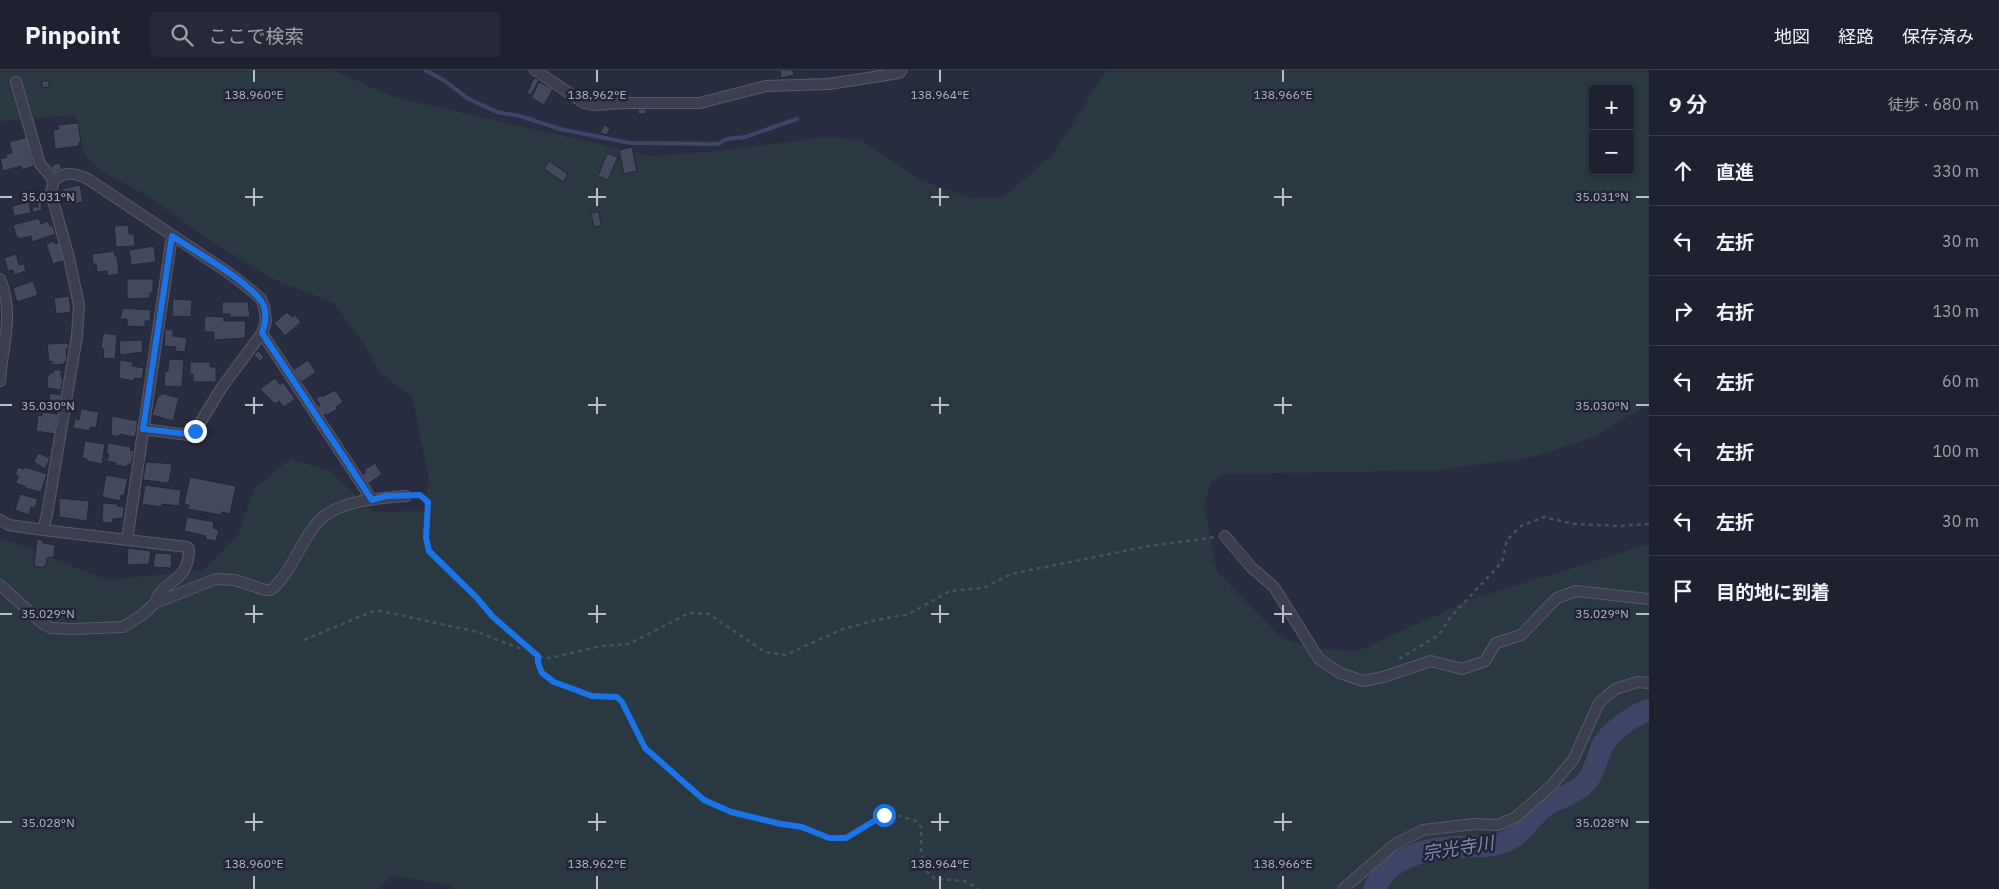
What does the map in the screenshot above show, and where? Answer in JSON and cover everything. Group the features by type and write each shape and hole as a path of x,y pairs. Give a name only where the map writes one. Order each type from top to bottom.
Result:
{"street":[{"path":"535,70 584,103 593,105 624,102 700,102 766,86 829,84 899,73 902,70"},
{"path":"16,82 40,164 54,180"},
{"path":"43,530 77,336 78,305 69,258 51,193 51,186 60,175 70,172 79,174 142,214 229,273 261,300 264,307 266,321 262,333 234,370 191,434 143,429"},
{"path":"127,540 172,236"},
{"path":"0,279 8,305 8,324 0,381"},
{"path":"262,333 372,500"},
{"path":"0,585 43,624 60,629 123,627 142,616 155,603 216,579 234,580 265,590 271,590 291,566 314,526 321,518 342,506 386,496 406,496"},
{"path":"0,520 9,525 43,530 183,545 189,549 186,569 157,596 155,603"},
{"path":"1225,536 1250,567 1274,587 1319,659 1340,673 1363,681 1383,677 1431,661 1462,669 1485,661 1496,643 1521,635 1557,598 1576,591 1649,599"},
{"path":"1343,889 1395,844 1423,830 1475,824 1498,825 1516,817 1551,786 1572,760 1599,703 1615,689 1638,682 1649,683"}],"path":[{"path":"406,496 420,495 428,502 426,538 429,551 477,598 493,617 528,649 538,656 550,658 601,646 629,644 689,612 709,614 765,652 785,655 843,629 909,614 950,591 984,588 1011,574 1149,546 1225,536"},
{"path":"1397,660 1440,635 1448,619 1502,562 1507,540 1521,526 1544,517 1574,524 1619,526 1649,524"},
{"path":"304,640 376,610 478,632 518,648 528,649"},
{"path":"538,656 538,663 542,673 554,682 592,696 617,697 622,702 645,748 704,800 731,812 802,827 829,838 846,838 884,815 893,814 916,820 921,827 921,850 925,870 935,879 965,881 979,889"}],"shaded area":[{"path":"0,70 332,70 394,97 651,156 718,151 827,137 860,140 921,180 970,198 1004,197 1052,155 1107,70 1649,70 1649,404 1593,437 1534,457 1440,470 1226,474 1211,482 1204,505 1217,572 1282,638 1316,649 1358,651 1469,600 1649,544 1649,889 454,889 452,886 392,875 379,889 0,889 0,537 108,580 204,570 238,535 254,489 290,459 330,471 374,512 425,511 429,477 412,397 380,372 363,343 334,303 271,278 220,247 150,198 98,169 84,153 75,115 0,121"}],"building":[{"path":"780,70 793,70 794,75 781,78"},
{"path":"534,78 539,80 531,95 527,93"},
{"path":"42,81 49,81 49,87 42,88"},
{"path":"539,82 553,89 544,105 531,98"},
{"path":"638,109 646,109 646,114 638,114"},
{"path":"78,123 81,142 79,142 79,146 55,149 53,130 59,129 58,125"},
{"path":"604,125 610,128 607,135 600,133"},
{"path":"27,137 34,166 22,170 21,166 3,171 0,159 7,157 6,154 12,153 9,142"},
{"path":"632,147 637,171 624,174 619,150"},
{"path":"607,153 618,157 608,180 598,176"},
{"path":"549,161 568,174 563,182 544,169"},
{"path":"59,163 62,169 54,172 51,166"},
{"path":"80,185 83,202 66,205 62,189"},
{"path":"46,195 47,203 41,204 42,210 33,212 32,207 38,207 37,196"},
{"path":"29,202 31,213 14,216 12,206"},
{"path":"599,212 601,226 594,227 591,213"},
{"path":"39,218 41,224 48,221 56,234 32,242 31,236 17,238 13,225"},
{"path":"128,225 129,234 134,234 135,246 116,247 114,226"},
{"path":"54,241 55,244 60,243 66,260 53,264 46,244"},
{"path":"154,246 156,262 131,265 129,250"},
{"path":"114,251 115,256 117,256 119,274 107,276 107,271 97,272 96,264 93,264 92,254"},
{"path":"16,254 19,265 24,264 26,271 14,275 13,270 8,271 4,258"},
{"path":"127,279 153,279 153,293 150,293 150,298 127,299"},
{"path":"33,281 38,295 17,302 13,288"},
{"path":"69,296 71,312 56,314 54,298"},
{"path":"173,299 192,300 191,317 172,316"},
{"path":"222,302 248,302 250,317 230,317 230,314 222,314"},
{"path":"123,308 151,310 150,321 145,321 145,327 127,326 127,319 120,319"},
{"path":"287,312 292,317 295,315 301,322 285,336 274,323"},
{"path":"205,316 224,317 224,321 246,321 245,338 214,340 214,332 204,332"},
{"path":"165,329 173,330 173,336 187,338 185,352 175,351 176,347 164,346"},
{"path":"103,333 117,335 115,359 103,358 104,349 101,349"},
{"path":"142,340 143,352 120,355 119,341"},
{"path":"68,343 69,349 66,349 67,361 64,364 52,365 52,361 49,362 47,344"},
{"path":"258,351 264,357 260,361 254,355"},
{"path":"169,359 184,360 182,387 164,386 165,371 168,371"},
{"path":"120,360 133,362 132,366 144,368 142,379 134,378 134,381 119,378"},
{"path":"308,360 316,372 302,382 293,370"},
{"path":"190,362 210,362 210,367 216,367 216,382 193,382 193,374 190,374"},
{"path":"53,370 61,370 61,377 63,377 61,390 48,388 47,376 49,376 49,373 53,373"},
{"path":"275,378 280,385 283,382 295,399 284,407 279,401 275,404 260,389"},
{"path":"335,390 343,402 336,407 337,409 323,416 317,407 320,405 316,399"},
{"path":"50,393 61,395 58,412 54,412 55,408 48,407"},
{"path":"161,393 179,398 173,421 152,415 158,396"},
{"path":"81,409 99,412 96,428 90,427 90,431 73,428 75,419 79,420"},
{"path":"43,412 58,414 55,434 36,431 38,415 42,416"},
{"path":"112,416 138,421 135,437 120,434 119,437 111,435"},
{"path":"85,441 105,444 102,464 86,461 87,459 82,458"},
{"path":"108,443 131,447 130,450 134,451 131,464 128,464 127,467 107,461 109,454 106,454"},
{"path":"38,453 50,458 45,469 34,462"},
{"path":"146,462 172,464 169,483 143,480"},
{"path":"375,463 382,474 368,484 362,474 366,472 364,470"},
{"path":"18,467 24,469 25,467 47,474 41,492 25,488 16,483 18,476 15,475"},
{"path":"106,475 128,479 124,495 121,495 120,501 102,497"},
{"path":"190,477 236,486 230,514 222,512 221,515 188,509 189,505 184,504"},
{"path":"145,485 181,490 179,506 162,504 161,507 142,504"},
{"path":"20,494 38,499 35,508 31,507 29,515 15,510"},
{"path":"59,498 89,501 87,521 59,517"},
{"path":"103,503 118,504 117,506 124,507 123,518 113,519 113,523 102,522"},
{"path":"187,517 214,522 213,528 219,530 216,541 205,539 206,536 184,531"},
{"path":"37,539 43,540 43,543 55,545 54,557 47,558 44,568 34,566"},
{"path":"128,548 151,551 149,564 127,565"},
{"path":"155,553 172,554 171,568 153,567"}],"waterway":[{"path":"425,70 445,81 467,98 497,112 520,116 560,129 630,143 718,144 727,139 745,137 797,119"},
{"name":"宗光寺川","path":"1374,889 1387,870 1418,853 1441,848 1493,845 1515,836 1545,806 1582,786 1590,777 1604,743 1612,733 1624,723 1649,710"}],"route":[{"path":"195,431 188,434 143,429 172,236 229,273 261,300 266,321 262,333 333,444 372,500 386,496 420,495 428,502 426,538 429,551 477,598 493,617 538,656 538,663 542,673 554,682 592,696 617,697 622,702 645,748 704,800 731,812 802,827 829,838 846,838 884,815"}]}
